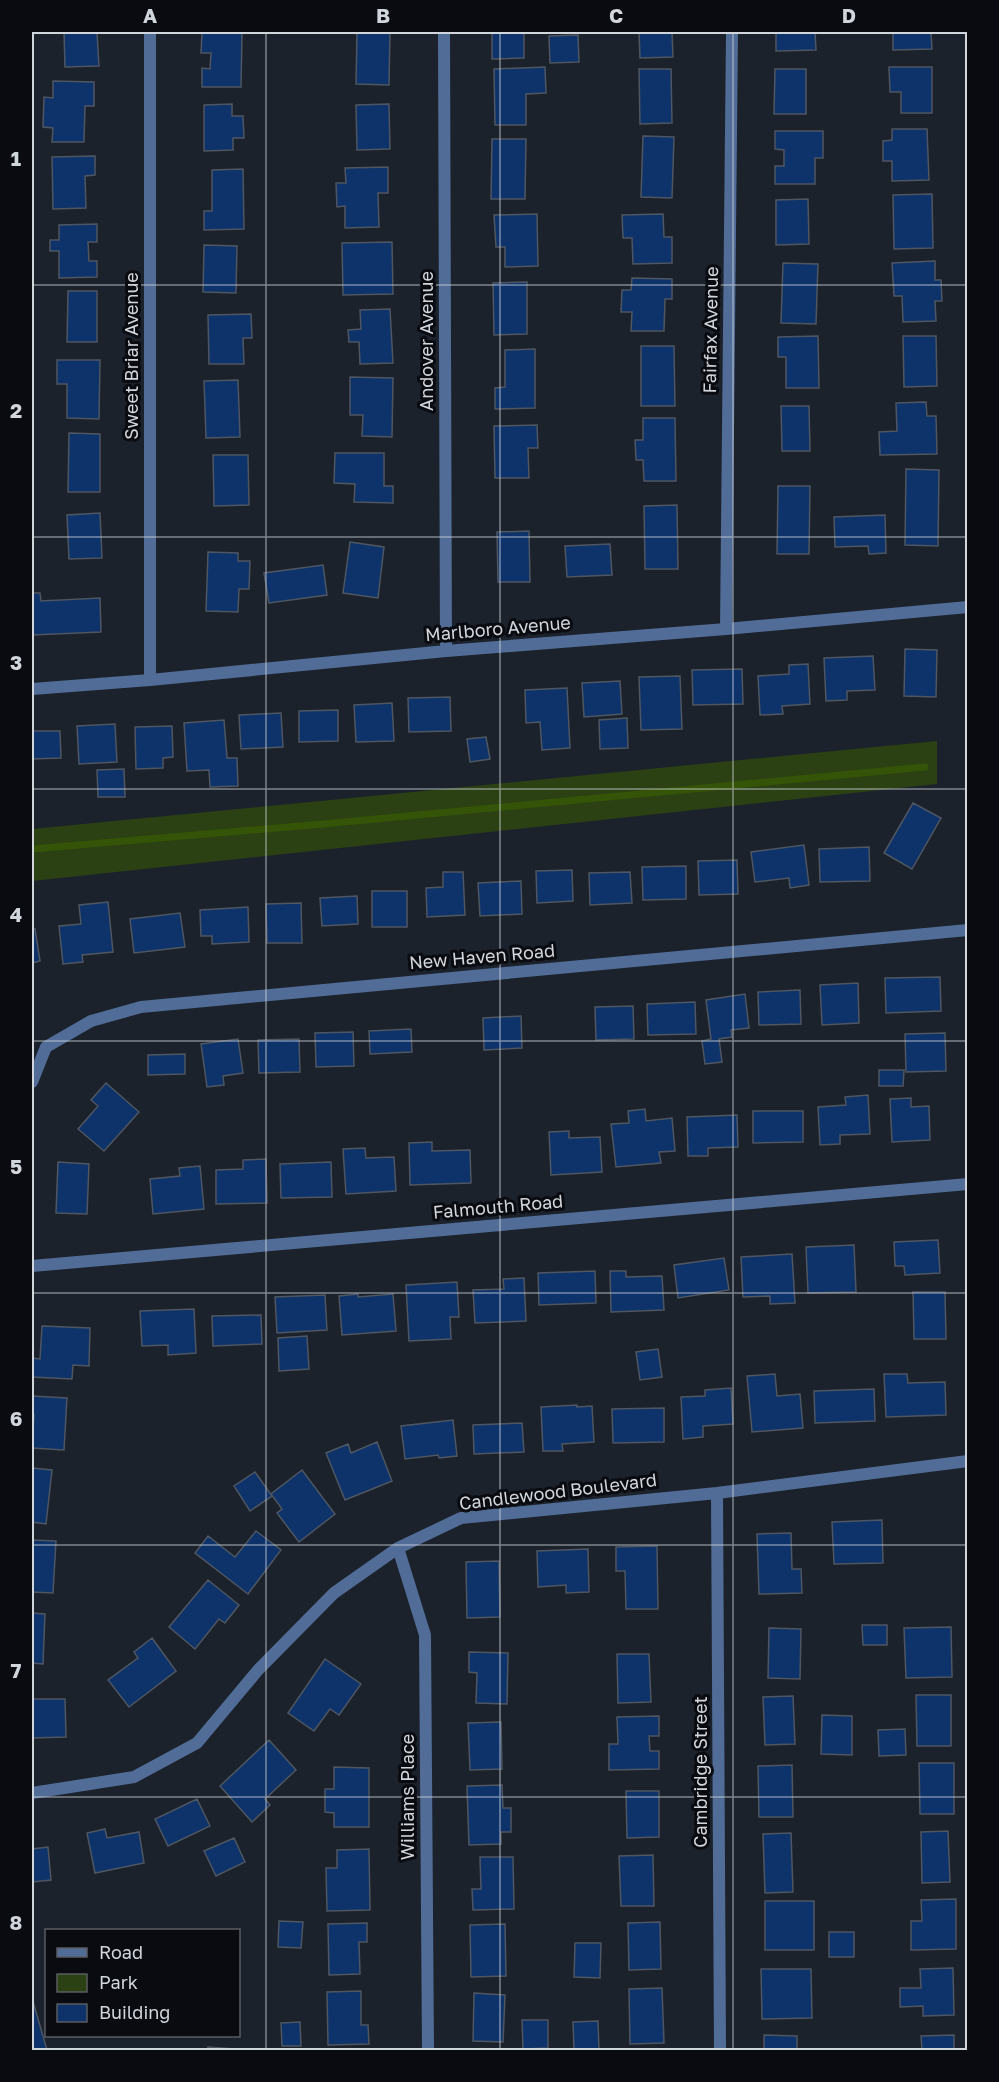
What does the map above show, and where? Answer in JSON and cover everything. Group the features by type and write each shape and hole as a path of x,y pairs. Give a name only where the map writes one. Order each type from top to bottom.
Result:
{"street":[{"name":"Sweet Briar Avenue","path":"150,32 150,680"},
{"name":"Andover Avenue","path":"444,32 446,651"},
{"name":"Fairfax Avenue","path":"726,629 732,32"},
{"name":"Marlboro Avenue","path":"32,689 968,607"},
{"name":"New Haven Road","path":"32,1082 46,1047 91,1021 141,1007 968,930"},
{"name":"Falmouth Road","path":"32,1266 968,1184"},
{"name":"Candlewood Boulevard","path":"32,1793 134,1778 197,1743 258,1670 334,1593 398,1548 461,1518 717,1493 968,1461"},
{"name":"Cambridge Street","path":"717,1493 720,2050"},
{"name":"Williams Place","path":"398,1548 425,1635 428,2050"}],"green space":[{"path":"937,741 937,784 32,881 32,829"}],"building":[{"path":"64,32 97,32 99,66 65,67"},
{"path":"202,32 242,33 241,87 202,87 202,68 210,69 211,53 201,53"},
{"path":"357,32 390,33 389,85 356,84"},
{"path":"492,32 524,32 524,58 492,59"},
{"path":"639,32 672,32 673,57 640,58"},
{"path":"815,32 816,50 776,51 776,33"},
{"path":"893,32 931,32 932,49 893,50"},
{"path":"578,35 579,62 550,63 549,36"},
{"path":"545,67 546,93 526,94 526,125 495,125 494,69"},
{"path":"889,67 932,67 932,113 901,113 901,92 890,92"},
{"path":"639,69 671,69 672,123 640,124"},
{"path":"775,69 806,69 806,114 774,114"},
{"path":"53,81 94,82 94,106 85,106 84,142 52,142 53,128 43,127 44,97 53,98"},
{"path":"232,104 232,116 243,116 244,138 233,138 233,150 204,151 204,105"},
{"path":"389,104 390,149 357,150 356,105"},
{"path":"892,129 927,129 929,180 892,181 892,161 883,161 883,141 892,140"},
{"path":"775,131 823,131 823,158 815,158 815,184 775,184 775,166 784,166 784,150 775,149"},
{"path":"643,136 674,137 672,198 641,197"},
{"path":"492,139 526,139 525,199 491,199"},
{"path":"95,156 95,175 85,176 86,208 53,209 52,157"},
{"path":"388,167 388,193 378,193 379,227 345,228 345,206 337,207 336,183 346,183 345,168"},
{"path":"243,169 244,229 204,230 204,211 212,211 212,170"},
{"path":"932,194 933,248 894,249 893,195"},
{"path":"808,199 809,244 776,245 776,200"},
{"path":"537,214 538,266 505,267 505,247 496,247 494,215"},
{"path":"663,214 664,237 672,237 672,263 633,264 632,238 623,238 622,215"},
{"path":"97,224 97,242 88,242 89,261 97,261 97,277 59,278 59,251 50,251 50,240 59,240 59,225"},
{"path":"392,242 393,294 343,295 342,243"},
{"path":"204,245 237,246 236,293 203,292"},
{"path":"935,261 935,280 941,280 942,301 935,301 936,321 903,322 902,296 894,296 892,263"},
{"path":"783,263 818,264 816,324 781,323"},
{"path":"632,278 672,279 672,299 665,299 664,331 631,331 632,312 621,312 622,290 631,290"},
{"path":"527,282 527,334 494,335 493,283"},
{"path":"68,291 97,291 97,342 67,342"},
{"path":"390,309 393,363 360,364 359,342 349,342 348,330 361,329 360,310"},
{"path":"251,314 252,338 243,338 244,364 209,364 208,315"},
{"path":"818,336 819,388 786,388 786,357 778,357 778,337"},
{"path":"903,336 936,336 937,386 904,387"},
{"path":"641,346 674,346 675,406 641,406"},
{"path":"535,349 535,408 495,409 495,388 505,387 505,350"},
{"path":"57,360 100,360 99,419 67,418 67,384 57,384"},
{"path":"350,377 393,378 392,437 362,436 363,415 350,415"},
{"path":"238,380 240,437 206,438 204,381"},
{"path":"926,402 927,416 936,416 937,454 880,455 879,432 897,431 896,403"},
{"path":"781,406 809,406 810,451 782,451"},
{"path":"643,418 675,418 676,481 644,481 643,460 636,460 635,440 643,440"},
{"path":"537,425 538,448 528,448 529,478 495,478 494,426"},
{"path":"69,433 100,434 100,492 68,492"},
{"path":"335,453 384,453 384,486 393,486 393,503 354,502 355,484 334,483"},
{"path":"213,455 248,455 249,505 214,506"},
{"path":"906,469 939,470 938,546 905,545"},
{"path":"778,486 810,486 809,554 777,554"},
{"path":"677,505 678,569 645,569 644,506"},
{"path":"100,513 102,558 69,559 67,515"},
{"path":"885,515 886,553 869,554 868,546 835,547 834,517"},
{"path":"529,531 530,582 498,582 497,532"},
{"path":"350,542 384,547 378,598 343,593"},
{"path":"610,544 612,575 567,577 565,546"},
{"path":"208,552 238,553 238,561 250,561 249,589 239,589 238,612 206,611"},
{"path":"323,565 327,595 269,603 264,573"},
{"path":"32,593 40,593 41,601 100,598 101,632 32,635"},
{"path":"905,649 937,650 936,697 904,696"},
{"path":"873,656 875,690 847,691 847,700 826,701 824,658"},
{"path":"808,664 810,704 782,706 783,714 760,715 758,676 789,674 789,665"},
{"path":"742,669 743,704 693,705 692,670"},
{"path":"680,676 682,729 641,730 639,677"},
{"path":"620,681 622,714 584,717 582,683"},
{"path":"567,688 570,748 542,750 540,722 526,723 525,690"},
{"path":"450,697 451,731 409,732 408,698"},
{"path":"392,703 394,741 356,742 354,705"},
{"path":"338,710 338,741 299,742 299,711"},
{"path":"281,713 283,747 241,749 239,715"},
{"path":"627,718 628,748 600,749 599,720"},
{"path":"224,720 227,758 237,758 238,786 210,787 209,770 187,771 184,723"},
{"path":"115,724 117,762 79,764 77,726"},
{"path":"172,726 173,757 163,758 163,768 136,769 135,727"},
{"path":"32,731 60,731 61,758 32,759"},
{"path":"486,737 490,759 470,762 467,739"},
{"path":"124,769 125,797 98,797 97,770"},
{"path":"913,803 941,818 912,869 884,853"},
{"path":"804,845 809,885 790,888 789,878 755,882 751,852"},
{"path":"869,847 870,881 820,882 819,849"},
{"path":"737,860 738,894 699,895 698,861"},
{"path":"686,866 686,899 643,900 642,867"},
{"path":"572,870 573,901 537,903 536,871"},
{"path":"443,872 463,872 465,915 427,917 426,888 443,887"},
{"path":"630,872 632,903 590,905 589,873"},
{"path":"521,881 522,914 480,916 478,883"},
{"path":"372,891 407,891 407,927 372,927"},
{"path":"357,896 358,924 322,926 320,898"},
{"path":"108,902 113,952 82,955 83,962 63,964 59,926 81,924 79,905"},
{"path":"301,903 302,943 267,943 266,904"},
{"path":"248,907 249,942 212,944 212,936 201,936 200,910"},
{"path":"180,913 185,947 134,953 130,919"},
{"path":"32,929 35,929 40,961 32,963"},
{"path":"940,977 941,1011 886,1013 885,978"},
{"path":"858,983 859,1023 822,1025 820,985"},
{"path":"800,990 801,1024 759,1025 758,992"},
{"path":"745,994 749,1028 731,1030 732,1037 719,1039 722,1062 705,1064 702,1041 711,1039 706,1000"},
{"path":"695,1002 696,1034 648,1035 647,1004"},
{"path":"633,1006 634,1039 596,1040 595,1007"},
{"path":"521,1016 522,1048 484,1050 483,1018"},
{"path":"411,1029 412,1052 370,1054 369,1031"},
{"path":"353,1032 354,1066 316,1067 315,1033"},
{"path":"945,1033 946,1071 906,1072 905,1034"},
{"path":"238,1039 243,1073 223,1076 224,1085 207,1087 201,1044"},
{"path":"299,1039 300,1072 259,1073 258,1040"},
{"path":"185,1054 185,1074 148,1075 148,1055"},
{"path":"879,1070 904,1070 903,1086 879,1086"},
{"path":"106,1083 139,1112 104,1151 78,1129 98,1106 91,1100"},
{"path":"868,1095 870,1134 840,1135 840,1144 820,1145 818,1107 846,1105 845,1097"},
{"path":"911,1098 911,1107 929,1106 930,1140 892,1142 890,1099"},
{"path":"645,1109 646,1121 672,1118 675,1151 659,1152 661,1163 616,1167 611,1124 629,1123 628,1111"},
{"path":"753,1111 803,1111 803,1142 753,1143"},
{"path":"737,1115 738,1147 708,1148 708,1156 688,1156 687,1117"},
{"path":"569,1131 569,1138 600,1137 602,1172 551,1175 549,1132"},
{"path":"432,1142 432,1151 470,1150 471,1183 410,1185 409,1143"},
{"path":"365,1148 366,1158 394,1157 396,1191 346,1194 343,1149"},
{"path":"266,1159 267,1203 216,1204 216,1170 243,1169 243,1160"},
{"path":"58,1162 89,1164 87,1214 56,1213"},
{"path":"331,1162 332,1197 281,1198 280,1164"},
{"path":"200,1166 204,1209 153,1214 150,1179 180,1176 179,1168"},
{"path":"938,1240 940,1273 905,1275 904,1266 895,1266 894,1242"},
{"path":"854,1245 856,1292 808,1293 806,1247"},
{"path":"792,1254 795,1303 770,1304 770,1296 743,1297 741,1257"},
{"path":"724,1258 729,1290 678,1298 674,1265"},
{"path":"595,1271 596,1303 539,1305 538,1273"},
{"path":"610,1271 626,1271 626,1277 662,1276 664,1310 611,1312"},
{"path":"524,1278 526,1321 475,1323 473,1290 504,1289 503,1279"},
{"path":"457,1282 459,1317 450,1317 451,1339 409,1341 406,1285"},
{"path":"913,1292 945,1292 946,1339 914,1339"},
{"path":"358,1294 358,1297 393,1294 396,1331 342,1335 339,1296"},
{"path":"325,1295 327,1330 277,1333 275,1297"},
{"path":"194,1309 196,1353 168,1355 168,1345 142,1346 140,1311"},
{"path":"261,1315 262,1344 213,1346 212,1316"},
{"path":"42,1326 90,1328 89,1366 73,1365 72,1379 32,1377 32,1358 40,1359"},
{"path":"307,1336 309,1369 279,1371 278,1338"},
{"path":"658,1349 662,1377 640,1380 636,1352"},
{"path":"775,1374 777,1396 800,1394 803,1428 752,1432 747,1376"},
{"path":"884,1374 907,1374 908,1383 945,1382 946,1415 886,1417"},
{"path":"731,1388 733,1424 703,1426 703,1437 683,1439 681,1397 705,1396 705,1390"},
{"path":"874,1389 875,1421 815,1423 814,1391"},
{"path":"32,1396 67,1398 64,1450 32,1448 34,1415 32,1415"},
{"path":"577,1405 577,1407 592,1406 594,1442 562,1444 563,1451 543,1451 541,1407"},
{"path":"664,1408 664,1442 613,1443 612,1409"},
{"path":"453,1420 457,1456 439,1458 438,1455 405,1459 401,1426"},
{"path":"522,1423 524,1452 474,1454 473,1425"},
{"path":"377,1442 392,1481 345,1500 326,1453 348,1444 351,1453"},
{"path":"32,1468 52,1470 46,1524 32,1522"},
{"path":"302,1470 335,1514 299,1542 277,1513 282,1509 271,1494"},
{"path":"255,1472 272,1496 250,1511 234,1486"},
{"path":"882,1520 883,1563 834,1564 832,1522"},
{"path":"256,1531 281,1550 248,1594 195,1553 208,1536 235,1557"},
{"path":"791,1533 792,1569 801,1569 802,1593 759,1594 757,1534"},
{"path":"32,1540 56,1541 53,1593 32,1592"},
{"path":"657,1546 658,1609 626,1609 625,1571 616,1571 616,1547"},
{"path":"588,1549 589,1592 566,1593 566,1585 538,1587 537,1551"},
{"path":"499,1561 500,1617 467,1618 466,1562"},
{"path":"208,1580 239,1605 225,1623 219,1619 195,1649 169,1627"},
{"path":"32,1613 45,1614 43,1664 32,1663"},
{"path":"862,1625 887,1625 887,1645 863,1645"},
{"path":"951,1627 952,1677 906,1678 904,1628"},
{"path":"769,1628 801,1629 800,1679 768,1678"},
{"path":"152,1638 176,1671 129,1707 108,1680 138,1658 134,1652"},
{"path":"469,1652 508,1653 507,1704 476,1703 477,1673 469,1672"},
{"path":"617,1654 649,1654 651,1702 618,1703"},
{"path":"325,1659 361,1684 339,1715 330,1709 314,1731 288,1713"},
{"path":"916,1695 951,1695 951,1746 917,1746"},
{"path":"793,1696 795,1744 765,1745 763,1697"},
{"path":"32,1699 65,1699 66,1737 32,1738"},
{"path":"822,1715 852,1716 852,1755 821,1754"},
{"path":"659,1716 659,1736 649,1736 650,1751 659,1751 659,1769 609,1770 609,1744 618,1744 617,1717"},
{"path":"501,1722 502,1769 470,1770 468,1723"},
{"path":"905,1729 906,1755 879,1756 878,1730"},
{"path":"269,1740 296,1770 265,1799 270,1805 252,1822 220,1786"},
{"path":"919,1763 954,1763 954,1814 920,1814"},
{"path":"792,1765 793,1817 759,1817 758,1766"},
{"path":"334,1767 369,1768 369,1827 334,1827 334,1813 325,1812 325,1789 334,1789"},
{"path":"502,1785 503,1808 511,1808 511,1832 501,1832 501,1844 469,1845 467,1786"},
{"path":"626,1791 659,1791 659,1837 627,1838"},
{"path":"197,1799 210,1826 168,1846 155,1819"},
{"path":"105,1829 107,1838 139,1832 144,1863 95,1873 87,1833"},
{"path":"948,1831 950,1882 922,1883 921,1832"},
{"path":"791,1833 793,1892 765,1893 763,1834"},
{"path":"234,1838 245,1862 216,1876 204,1851"},
{"path":"48,1847 51,1880 32,1882 32,1849"},
{"path":"369,1849 370,1910 327,1911 326,1868 337,1868 337,1850"},
{"path":"653,1855 654,1906 621,1906 619,1856"},
{"path":"480,1857 513,1857 514,1909 473,1910 472,1889 481,1889"},
{"path":"956,1899 956,1949 911,1950 911,1921 922,1921 921,1900"},
{"path":"765,1901 814,1901 814,1950 765,1950"},
{"path":"279,1921 303,1922 301,1948 278,1947"},
{"path":"660,1922 661,1969 629,1970 628,1923"},
{"path":"367,1923 367,1942 359,1942 360,1974 329,1975 328,1924"},
{"path":"505,1924 506,1976 471,1977 470,1925"},
{"path":"829,1932 854,1932 854,1957 829,1957"},
{"path":"575,1943 601,1943 600,1978 574,1977"},
{"path":"953,1968 954,2015 923,2016 923,2006 900,2007 900,1988 921,1988 920,1969"},
{"path":"761,1969 811,1969 812,2018 762,2019"},
{"path":"662,1988 664,2043 630,2044 629,1989"},
{"path":"361,1991 361,2025 368,2025 369,2044 328,2045 327,1992"},
{"path":"474,1993 505,1995 503,2042 473,2041"},
{"path":"32,1998 47,2050 32,2050"},
{"path":"522,2020 548,2020 548,2048 523,2049"},
{"path":"598,2021 599,2049 574,2050 573,2022"},
{"path":"300,2022 301,2046 282,2046 281,2023"},
{"path":"764,2035 797,2036 797,2050 764,2050"},
{"path":"954,2035 954,2050 922,2050 921,2036"},
{"path":"208,2047 247,2050 207,2050"}],"waterway":[{"path":"32,849 925,767"}]}
